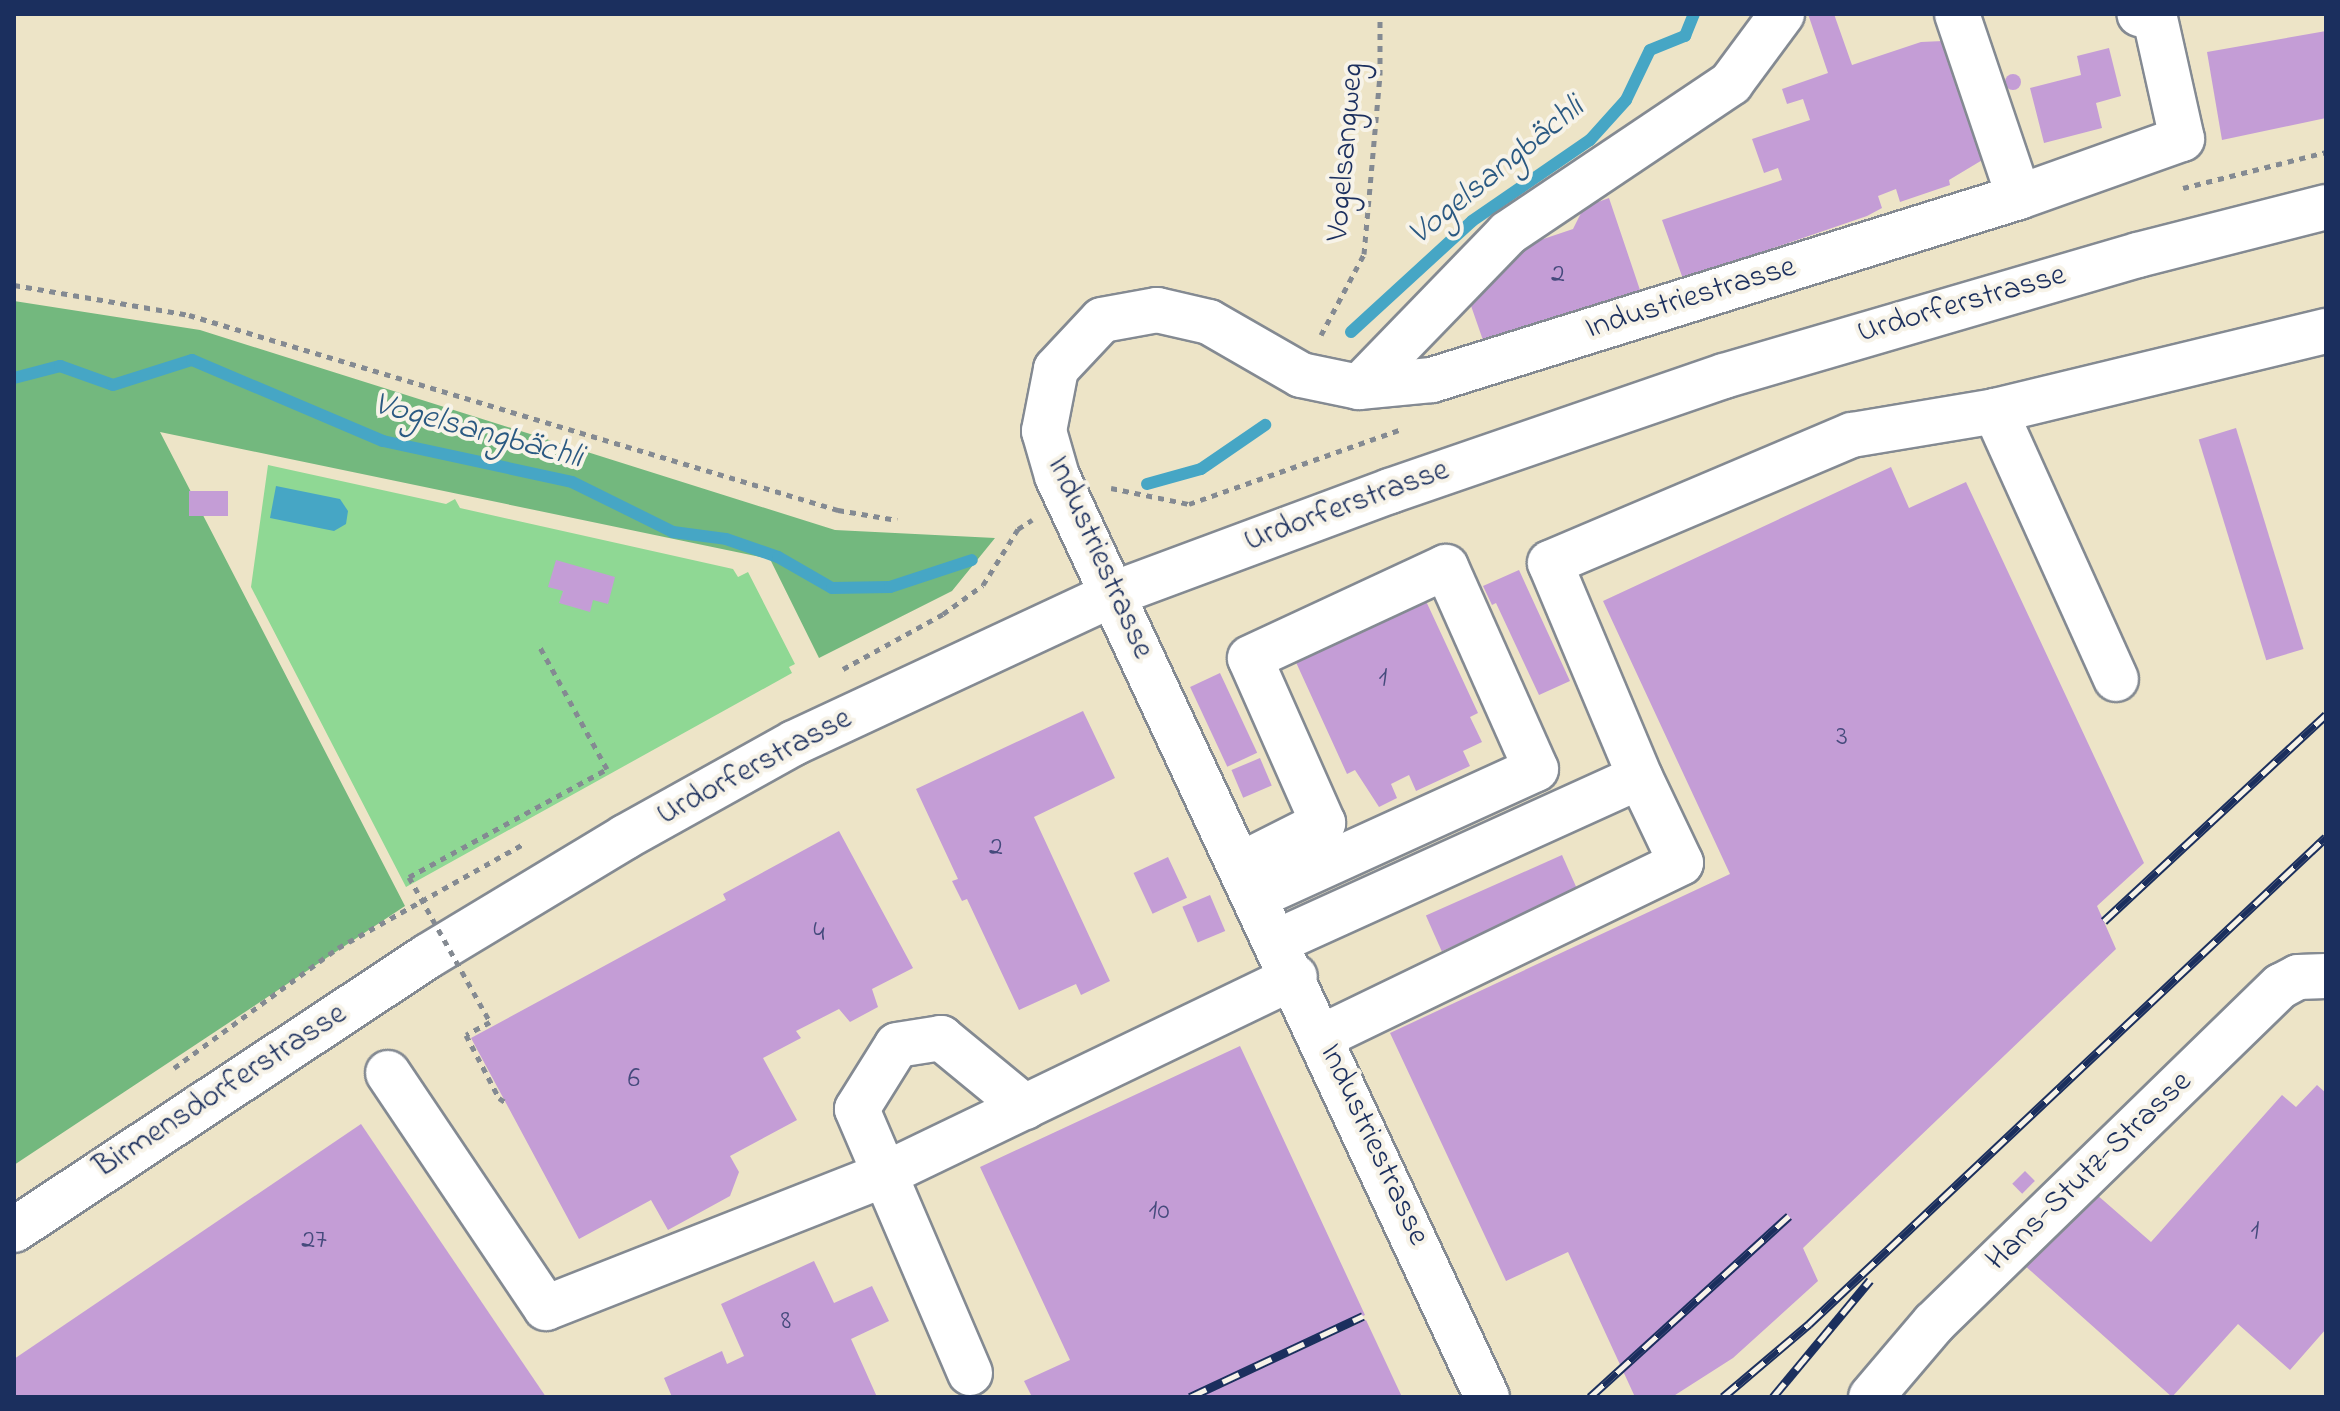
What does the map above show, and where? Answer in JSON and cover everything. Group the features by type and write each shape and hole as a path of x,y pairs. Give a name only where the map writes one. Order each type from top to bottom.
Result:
{"main road":[{"path":"1359,387 1508,233 1731,83 1782,14"},
{"path":"1957,14 2019,197"},
{"name":"Industriestrasse","path":"1487,1397 1323,1036 1057,476 1044,431 1056,369 1102,320 1157,310 1209,322 1301,375 1359,387 1432,380 2019,197 2182,139 2155,18 2139,14"},
{"name":"Urdorferstrasse","path":"428,956 794,743 1113,594 1404,485 1724,376 2123,259 2326,207"},
{"path":"1323,1036 1681,863 1640,777 1550,563 1852,435 1995,411 2326,331"},
{"path":"1995,411 2116,679"},
{"path":"1446,567 1536,769 1249,880 1323,823 1250,658 1446,567"},
{"path":"388,1073 546,1308 883,1175 1025,1107 1287,959 1640,777"},
{"name":"Birmensdorferstrasse","path":"14,1230 428,956"},
{"name":"Hans-Stutz-Strasse","path":"1871,1397 1934,1323 2281,986 2298,977 2326,976"},
{"path":"970,1373 857,1109 897,1045 941,1038 1025,1107"}],"path":[{"name":"Vogelsangweg","path":"1301,375 1364,254 1380,75 1380,14"},
{"path":"14,285 189,315 823,506 897,520"},
{"path":"502,1100 466,1035 490,1022 409,877 607,769 540,647"},
{"name":"Birmensdorferstrasse","path":"171,1071 338,948 412,905"}],"green space":[{"path":"14,301 200,330 835,530 995,538 952,591 819,658 770,559 160,432 405,906 14,1165"},
{"path":"268,465 446,504 455,499 460,508 733,569 738,577 748,572 795,664 789,667 792,673 406,887 251,587"}],"water":[{"path":"276,486 340,499 348,511 346,524 334,531 270,518"}],"building":[{"path":"1808,14 1834,14 1852,65 1921,42 1987,39 2019,138 1949,180 1950,185 1900,202 1896,189 1878,196 1882,208 1867,216 1683,279 1662,220 1782,180 1778,168 1764,173 1752,139 1810,120 1803,99 1787,104 1782,89 1828,73"},
{"path":"2326,31 2326,118 2222,140 2207,52"},
{"path":"2109,48 2121,96 2096,103 2102,128 2044,143 2030,88 2081,75 2077,56"},
{"path":"2010,74 2016,74 2021,82 2019,88 2010,90 2005,85 2005,79"},
{"path":"1609,198 1641,293 1485,346 1469,300 1490,257 1573,229 1584,207"},
{"path":"2236,428 2304,649 2266,660 2199,439"},
{"path":"1891,467 1909,508 1966,482 2144,863 2097,906 2116,949 1803,1248 1818,1281 1733,1358 1672,1397 1635,1397 1568,1252 1506,1281 1390,1033 1730,874 1603,601"},
{"path":"189,491 228,491 228,516 189,516"},
{"path":"556,560 615,577 608,604 593,600 590,612 559,603 563,591 548,587"},
{"path":"1519,570 1570,681 1539,695 1496,603 1492,605 1483,586"},
{"path":"1419,586 1478,713 1470,717 1482,742 1463,751 1470,766 1416,791 1409,775 1391,784 1397,798 1379,807 1355,770 1347,774 1289,647"},
{"path":"1220,673 1257,753 1227,767 1190,687"},
{"path":"1083,711 1115,778 1034,817 1110,981 1081,995 1076,984 1019,1010 967,899 962,901 952,881 958,879 916,789"},
{"path":"1260,758 1272,786 1243,798 1231,770"},
{"path":"839,831 913,968 872,989 878,1007 850,1022 839,1009 796,1031 801,1038 763,1058 797,1120 730,1156 739,1172 730,1196 668,1230 651,1200 579,1239 471,1038 726,900 723,894"},
{"path":"1562,855 1578,891 1442,951 1426,916"},
{"path":"1168,857 1187,898 1153,914 1134,873"},
{"path":"1210,895 1225,931 1198,943 1182,907"},
{"path":"1240,1046 1365,1315 1188,1397 1032,1397 1024,1381 1070,1360 980,1167"},
{"path":"2317,1085 2326,1093 2326,1329 2290,1370 2238,1324 2172,1397 2023,1264 2096,1194 2151,1242 2282,1095 2296,1107"},
{"path":"361,1124 546,1397 14,1397 14,1359"},
{"path":"2025,1171 2035,1181 2022,1194 2012,1184"},
{"path":"814,1261 834,1303 872,1286 889,1321 851,1339 877,1397 672,1397 664,1378 722,1351 727,1364 744,1356 721,1304"},
{"path":"1366,1320 1402,1397 1200,1397"}],"waterway":[{"name":"Vogelsangbächli","path":"1351,332 1472,221 1590,140 1626,100 1650,50 1685,36 1694,14"},
{"name":"Vogelsangbächli","path":"14,378 60,366 113,385 192,360 383,441 572,482 673,532 726,539 778,557 832,588 890,587 972,560"},
{"name":"Vogelsangbächli","path":"1147,484 1201,469 1265,425"}],"railway":[{"path":"2104,921 2326,715"},
{"path":"1723,1397 1809,1324 2326,837"},
{"path":"1590,1397 1789,1216"},
{"path":"1773,1397 1870,1280"},
{"path":"1190,1397 1363,1316"}]}
